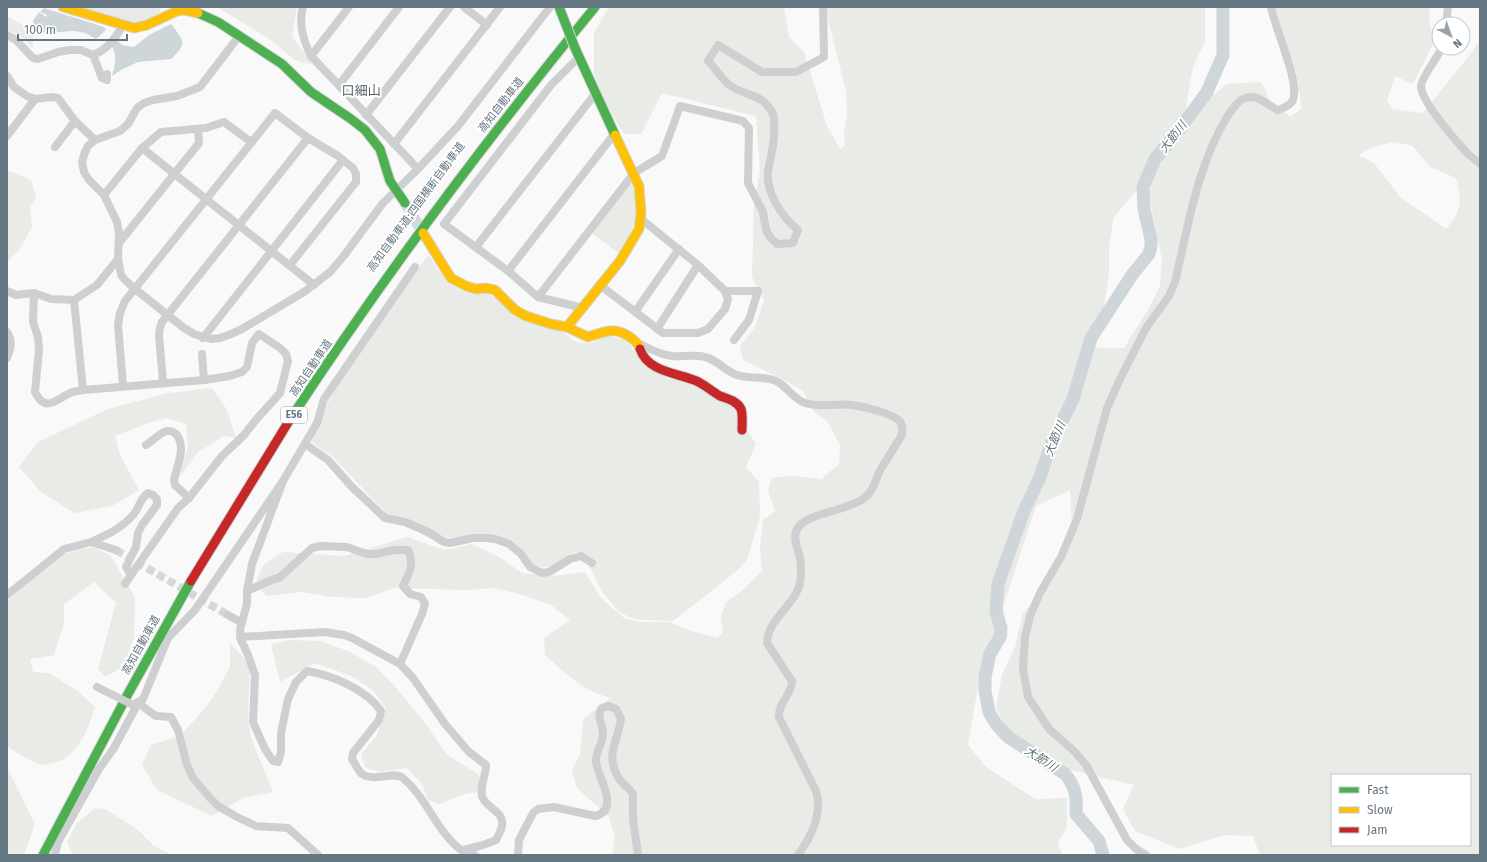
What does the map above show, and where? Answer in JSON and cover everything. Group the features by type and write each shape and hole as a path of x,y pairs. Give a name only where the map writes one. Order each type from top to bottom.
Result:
{"main road":[{"path":"63,7 134,28 141,28 148,25 168,13 185,10 210,17 287,68 307,89 362,127 377,144 383,156 386,172 390,182 405,203"},
{"path":"559,7 595,94 634,173 639,186 641,201 639,229 620,261 567,328"},
{"name":"高知自動車道;四国横断自動車道","path":"343,330 464,161 521,85 585,7"},
{"name":"高知自動車道","path":"43,855 114,720 182,597 323,370 442,201 530,86 595,7"},
{"path":"423,233 451,278 476,289 486,288 495,290 515,310 526,316 567,328 588,337 600,332 611,330 628,335 638,343 642,352 651,363 667,372 695,380 737,403 741,409 742,430"},
{"name":"高知自動車道","path":"36,855 173,599 222,517 343,330"}],"street":[{"path":"303,7 301,13 302,37 311,56 418,169"},
{"path":"311,56 349,7"},
{"path":"339,86 399,7"},
{"path":"366,115 450,7"},
{"path":"464,7 487,25"},
{"path":"394,144 500,7"},
{"path":"239,36 200,87 177,96 144,103 137,108 128,124 120,131 95,140 88,146 82,162 84,172 89,180 104,195 117,222 119,243 118,260 121,275 135,289 167,315 194,334 203,338 220,338 242,329 314,285 330,272 383,203 418,169 458,126 550,7"},
{"path":"538,297 634,173 662,156 680,106 743,121 749,128 748,183 763,212 766,230 770,237 777,244 793,243 798,230 782,215 768,182 768,173 774,146 774,118 772,113 763,100 729,85 708,61 718,45 762,72 796,72 824,57 823,7"},
{"path":"1146,855 1136,849 1127,840 1086,765 1049,729 1034,708 1028,697 1022,669 1025,637 1030,616 1037,599 1061,557 1076,519 1103,422 1114,393 1146,328 1169,296 1175,282 1196,193 1208,155 1232,109 1243,99 1254,97 1262,99 1278,110 1288,106 1293,100 1294,91 1289,64 1280,41 1271,7"},
{"path":"7,35 16,40 33,58 38,59 58,52 70,50 81,50 93,55 101,52 117,35 123,25"},
{"path":"93,55 102,78 107,80 107,74"},
{"path":"1438,56 1423,79 1421,86 1425,99 1467,154 1480,164"},
{"path":"579,57 551,85 444,224 508,271 538,297 583,308"},
{"path":"7,76 14,87 35,99 51,97 58,98 75,122 95,140"},
{"path":"476,247 595,94"},
{"path":"7,136 35,99"},
{"path":"123,386 118,325 120,313 125,301 275,113 308,138 343,160 353,168 356,174 356,182 290,265"},
{"path":"54,147 75,122"},
{"path":"104,195 142,148 161,132 198,129 216,126 224,122 251,142"},
{"path":"119,243 198,143 198,129"},
{"path":"508,271 615,133"},
{"path":"163,382 160,328 167,315 308,138"},
{"path":"142,148 272,250 314,285"},
{"path":"203,338 343,160"},
{"path":"600,286 663,333 698,333 708,329 725,309 728,299 725,291 698,265 640,218"},
{"path":"635,312 679,249"},
{"path":"7,291 16,295 34,293 51,299 74,300 98,285 118,260"},
{"path":"657,329 698,265"},
{"path":"55,855 58,842 99,769 114,748 135,704 143,699 168,638 195,610 283,480 317,423 324,399 415,267"},
{"path":"725,291 758,290 749,320 734,340"},
{"path":"34,293 33,322 38,337 39,350 35,392 44,402 55,403 70,393 83,390 163,382 204,380 230,376 242,372 247,368 252,343 259,334 280,348 286,354 288,361 280,393 244,435 222,456 189,498 178,508 124,584"},
{"path":"74,300 83,390"},
{"path":"7,332 11,338 11,346 7,358"},
{"path":"638,343 660,354 670,356 704,356 718,362 731,373 776,381 796,398 805,403 818,406 851,405 897,417 903,428 902,435 880,470 869,494 861,501 817,516 802,523 798,527 795,538 800,560 800,583 796,593 771,628 767,638 767,642 792,681 790,689 780,708 779,717 816,791 818,800 814,827 805,846 798,855"},
{"path":"202,354 204,380"},
{"path":"146,446 163,432 174,432 180,439 182,447 174,480 176,485 189,498"},
{"path":"305,444 328,460 352,487 385,518 405,522 428,532 444,542 450,543 473,538 485,538 509,544 521,554 530,568 537,572 549,572 575,557 581,556 592,563"},
{"path":"283,480 252,564 247,591 248,604 242,623 240,637 255,675 253,722 265,749 273,761 278,762 281,752 281,733 288,699 296,682 307,671 320,673 356,689 375,702 381,711 379,720 352,753 352,759 362,774 374,778 396,775 403,778 418,795 438,825 462,851 475,855"},
{"path":"7,595 60,551 91,542 124,526 135,512 141,498 148,493 157,499 157,505 138,533 136,547 126,567 131,575"},
{"path":"91,542 116,550"},
{"path":"247,591 279,578 312,548 321,546 348,547 367,554 376,554 394,550 408,550 411,556 412,564 410,573 403,586 410,594 421,597 425,604 400,664"},
{"path":"228,615 242,623"},
{"path":"240,637 324,632 344,634 400,664 413,678 445,724 469,752 486,765 486,771 481,787 482,797 501,817 502,825 496,840 484,846 462,851"},
{"path":"97,687 135,704 156,716 171,717 178,730 187,765 193,778 218,806 256,826 288,828 318,855"},
{"path":"518,855 519,840 533,814 538,809 554,807 596,816 602,814 607,808 607,796 596,759 603,733 600,713 602,708 608,706 616,709 621,719 614,743 613,766 618,778 633,794 633,819 638,855"}],"shaded area":[{"path":"79,7 161,7 160,12 143,23 135,24"},
{"path":"217,7 297,7 292,36 313,65 295,60 272,41"},
{"path":"609,7 784,7 789,37 804,52 827,126 840,149 845,145 844,132 847,113 846,91 825,7 1205,7 1205,41 1193,67 1185,117 1227,84 1261,82 1271,102 1290,117 1301,109 1300,95 1278,34 1275,7 1430,7 1429,21 1431,29 1431,48 1413,84 1395,76 1387,100 1392,109 1423,113 1469,56 1471,56 1471,53 1480,39 1480,855 1260,855 1253,836 1225,835 1179,849 1135,831 1123,809 1134,785 1074,771 1047,762 1028,752 1007,731 996,707 1002,675 1015,647 1023,613 1046,588 1072,524 1070,490 1036,506 1003,607 1008,636 978,687 968,745 986,767 1035,799 1067,798 1067,828 1058,842 1062,855 612,855 615,837 609,817 577,788 572,770 580,755 583,719 611,698 592,691 575,681 545,655 544,638 570,620 551,605 520,594 493,588 468,590 394,588 366,598 333,597 301,592 267,596 254,585 264,564 283,552 344,556 407,537 445,550 472,544 499,557 522,573 552,576 585,572 601,598 624,618 641,622 669,622 694,632 718,638 723,632 721,617 726,602 742,591 762,571 760,546 763,520 775,511 768,491 771,478 792,476 821,479 839,464 840,445 827,421 813,411 803,391 743,360 740,346 755,327 764,300 752,277 754,205 760,171 756,116 662,93 641,134 624,134 606,105 594,73 594,33","holes":["1394,142 1413,146 1430,167 1456,178 1460,199 1458,211 1446,229 1400,197 1374,163 1358,155 1375,146","1154,169 1149,196 1162,260 1160,286 1148,310 1124,348 1098,348 1085,335 1103,313 1109,273 1109,245 1114,217"]},
{"path":"44,8 104,27 106,30 96,39 85,33 74,31 42,32 43,30 34,24 33,21 39,12 46,17 47,15 40,12"},
{"path":"7,16 33,31 33,48 19,34 7,31"},
{"path":"171,24 179,34 182,45 171,59 138,62 112,76 115,64 115,52 111,45 117,40 122,45 134,47 149,35"},
{"path":"7,170 31,180 36,197 30,208 32,227 19,250 7,262"},
{"path":"628,183 633,184 635,191 635,218 632,230 618,253 592,233"},
{"path":"427,256 430,257 443,276 460,290 467,293 488,294 562,331 574,341 580,343 590,343 608,336 624,340 629,343 644,366 669,379 688,382 734,407 737,412 738,427 748,432 756,444 746,467 759,482 760,516 747,560 738,570 673,621 641,620 631,618 618,611 601,590 589,566 593,562 578,553 574,552 560,562 551,566 540,567 535,565 498,536 480,534 451,538 445,537 405,517 403,519 388,515 333,457 313,443 312,438 336,387"},
{"path":"212,388 227,410 236,438 224,436 198,452 179,478 188,446 186,424 167,418 148,423 115,436 120,455 139,490 112,506 74,513 41,492 19,467 38,442 108,409 168,393"},
{"path":"93,547 111,556 135,598 134,638 123,667 105,677 98,669 116,603 94,582 64,604 64,623 54,655 30,659 33,672 49,673 76,690 95,707 87,730 74,750 62,760 40,765 7,746 7,601 56,558 71,551"},
{"path":"290,640 320,641 348,651 376,667 397,689 425,723 447,755 478,774 484,791 465,794 439,804 428,800 422,784 407,768 379,772 365,767 361,754 376,737 386,709 373,690 351,676 315,663 280,682 271,644"},
{"path":"230,643 250,664 248,712 249,727 256,751 273,792 243,798 212,816 157,790 142,765 151,745 180,736 206,707 217,691 230,667"},
{"path":"7,767 35,824 24,855 7,855"},
{"path":"95,808 105,809 137,829 154,846 171,855 73,855 67,842 76,824"}],"waterway":[{"name":"大節川","path":"1103,855 1099,841 1076,814 1074,788 1065,774 1008,737 996,724 989,712 985,691 985,677 990,654 1000,637 1001,628 996,612 998,584 1024,511 1040,477 1051,444 1073,399 1091,338 1132,275 1149,254 1151,239 1144,209 1143,187 1155,159 1207,92 1223,55 1223,7"}],"tunnel":[{"path":"405,203 423,233"},
{"path":"116,550 228,615"}],"traffic: fast":[{"path":"559,7 575,48"},
{"path":"289,421 361,314 436,210 514,108 595,7"},
{"path":"198,13 218,22 282,64 311,92 365,130 380,149 390,181 405,203"},
{"path":"575,48 615,135"},
{"path":"43,855 129,692 191,581"}],"traffic: slow":[{"path":"63,7 134,28 147,25 177,11 184,10 198,13"},
{"path":"567,327 620,261 639,229 641,212 639,186 615,135"},
{"path":"423,233 451,278 466,286 476,289 486,288 495,290 515,310 526,316 551,324 567,327 588,337 606,331 623,333 632,338 640,349"}],"traffic: jam":[{"path":"640,349 644,356 655,367 697,381 720,396 737,404 742,411 742,430"},
{"path":"191,581 289,421"}],"district":[{"name":"口細山","path":"361,90"}]}
